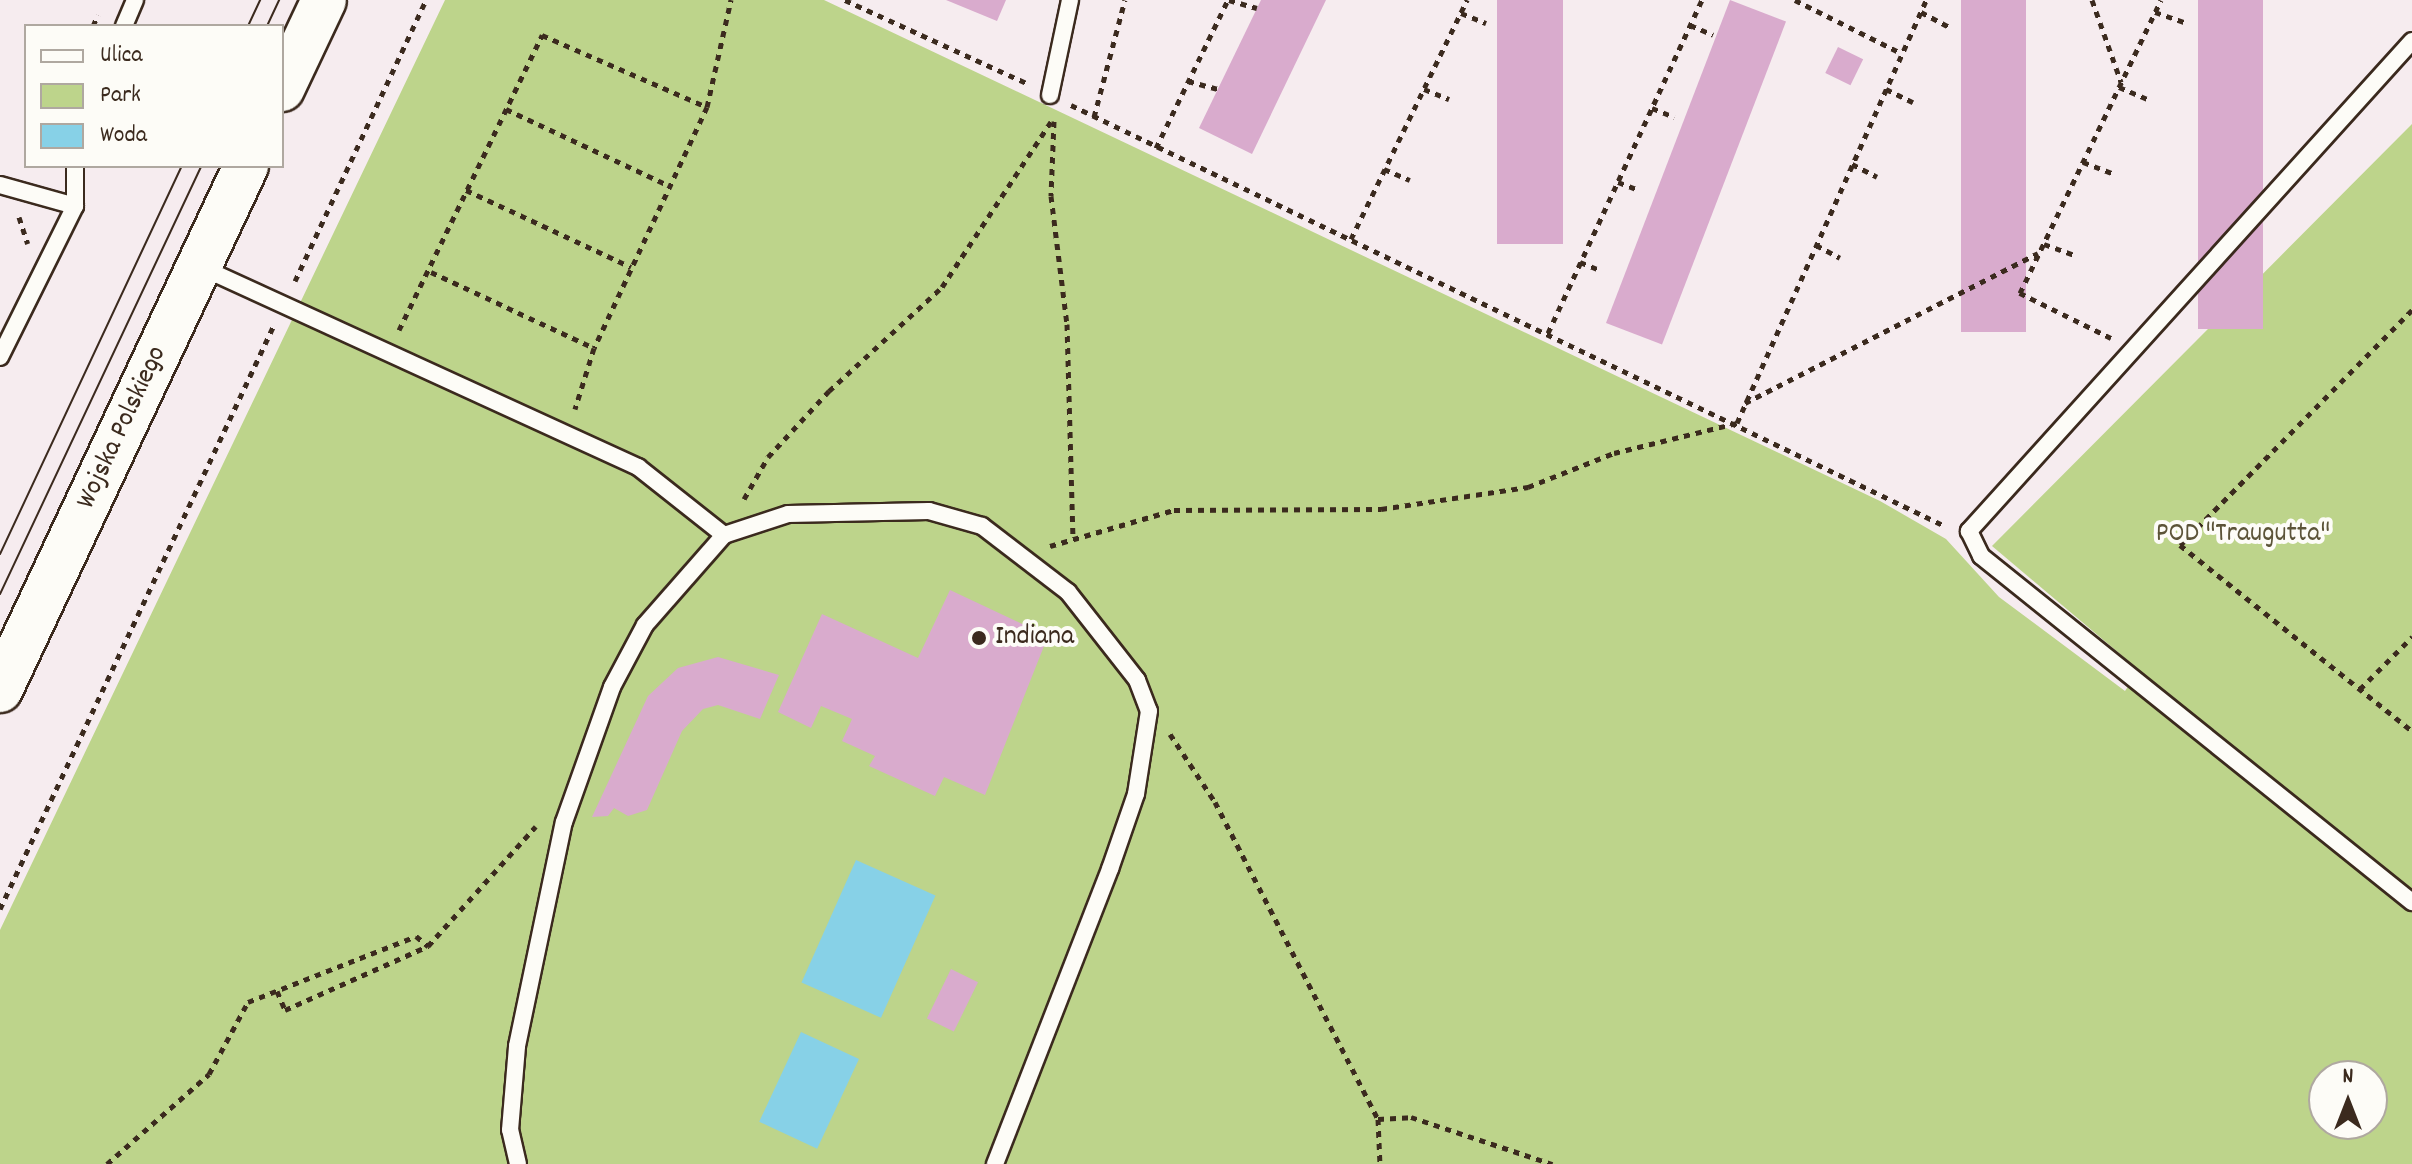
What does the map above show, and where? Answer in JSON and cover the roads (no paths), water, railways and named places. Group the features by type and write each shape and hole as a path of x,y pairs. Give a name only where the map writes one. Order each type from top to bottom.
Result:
{"main road":[{"path":"284,85 324,0"},
{"name":"Wojska Polskiego","path":"0,690 245,168"}],"lane":[{"path":"125,24 135,0"},
{"path":"1050,95 1070,0"},
{"path":"2412,41 2136,351 1969,531 1981,556 2412,902"},
{"path":"0,357 75,206 75,168"},
{"path":"0,185 75,206"},
{"path":"199,266 638,467 724,535"},
{"path":"518,1164 510,1130 517,1046 564,822 612,687 645,625 724,535 788,514 883,508 982,526 1025,553 1108,639 1149,711 1136,794 1116,854 995,1164"}],"water":[{"path":"856,860 935,895 881,1018 801,982"},
{"path":"801,1032 859,1059 817,1149 759,1122"}],"tram line":[{"path":"249,24 260,0"},
{"path":"268,24 279,0"},
{"path":"0,554 181,168"},
{"path":"0,594 200,168"}],"place":[{"name":"Indiana","path":"979,638"}],"park label":[{"name":"POD \"Traugutta\"","path":"2243,535"}]}
